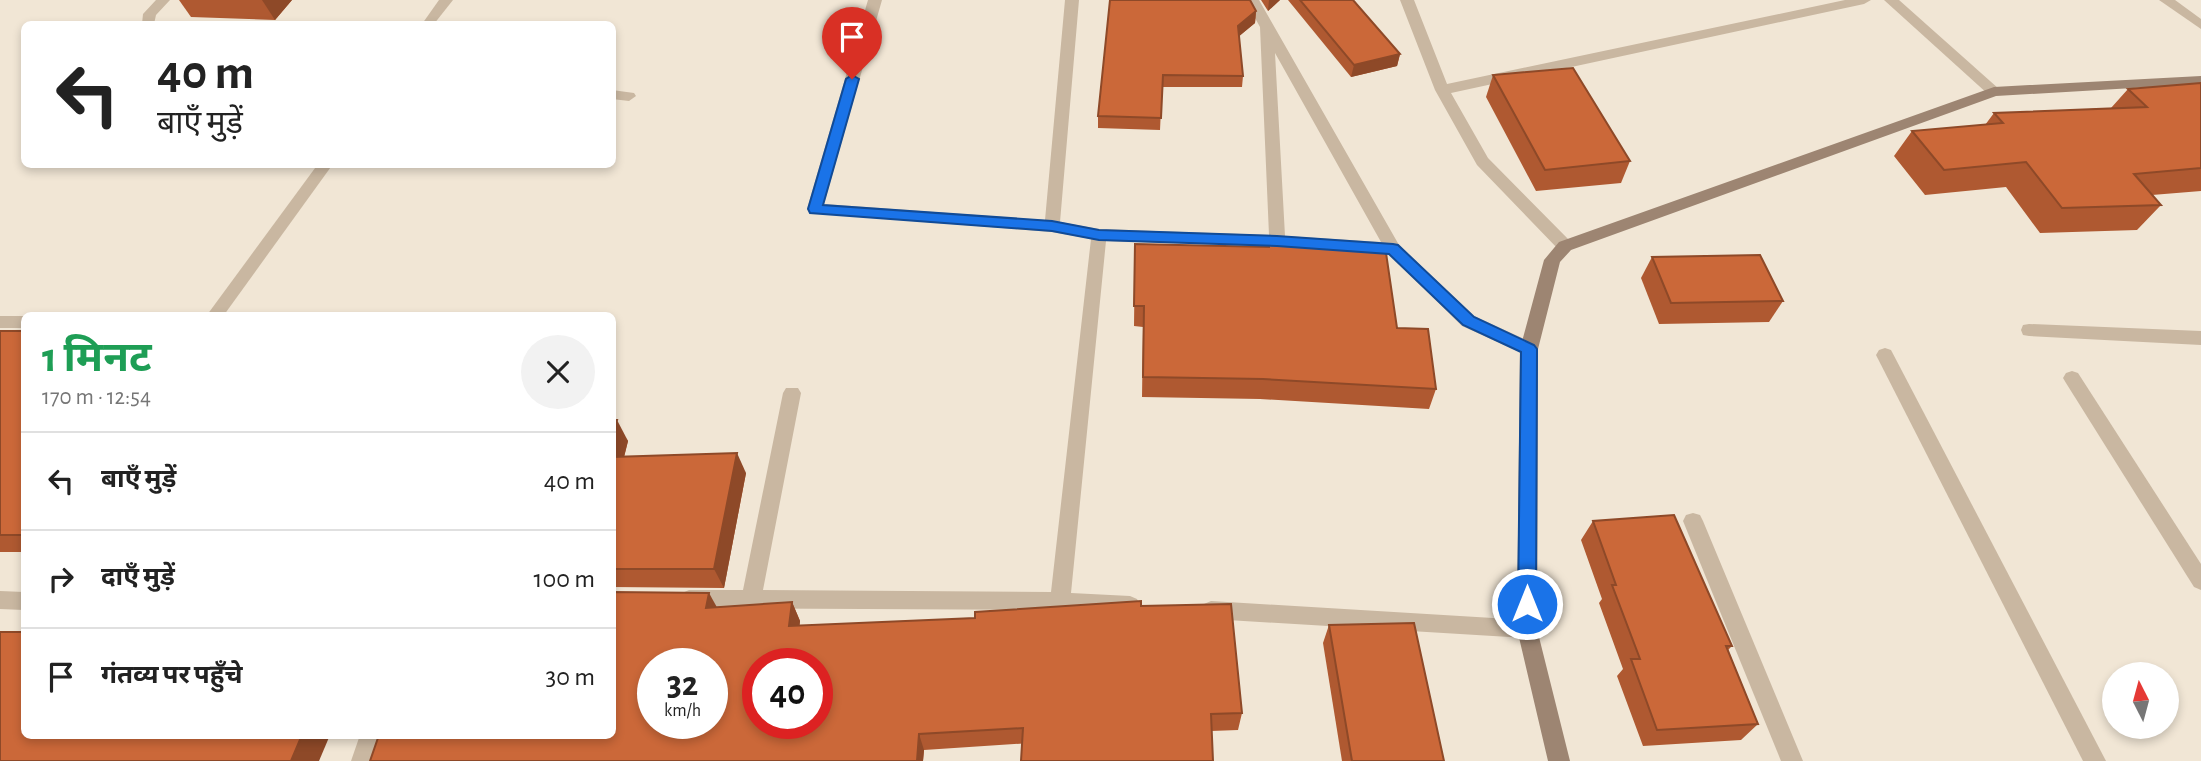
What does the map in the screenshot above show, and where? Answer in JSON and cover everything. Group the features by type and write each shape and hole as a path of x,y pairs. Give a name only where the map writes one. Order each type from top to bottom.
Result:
{"street":[{"path":"149,21 150,14 163,0"},
{"path":"430,21 446,0"},
{"path":"875,0 815,209 1052,226 1099,235 1277,241 1393,249"},
{"path":"1052,226 1072,0"},
{"path":"1252,0 1393,249 1468,321 1529,349"},
{"path":"1407,0 1442,90 1482,161 1565,246"},
{"path":"1442,90 1864,0"},
{"path":"1891,0 1994,92"},
{"path":"2167,1 2189,0"},
{"path":"2167,1 2201,25"},
{"path":"1267,23 1277,241"},
{"path":"1559,761 1527,629 1529,349 1552,260 1565,246 1994,92 2201,80"},
{"path":"616,94 629,96"},
{"path":"217,312 323,168"},
{"path":"1059,601 1099,235"},
{"path":"0,322 21,322"},
{"path":"2029,330 2201,338"},
{"path":"1885,355 2095,761"},
{"path":"2072,378 2201,581"},
{"path":"751,599 792,393"},
{"path":"1693,521 1792,761"},
{"path":"668,599 1059,601 1156,607"},
{"path":"0,600 21,600"},
{"path":"1197,609 1527,629"},
{"path":"362,761 370,739"}],"building":[{"path":"1110,0 1250,0 1256,11 1238,26 1243,76 1163,75 1161,118 1098,116"},
{"path":"1300,0 1353,0 1400,54 1354,65"},
{"path":"1573,68 1630,161 1545,170 1493,75"},
{"path":"2201,83 2201,168 2134,174 2161,205 2062,208 2026,162 1944,170 1912,131 2003,123 1994,113 2147,107 2128,89"},
{"path":"1269,243 1385,246 1397,328 1428,329 1436,389 1263,379 1143,377 1144,306 1134,306 1135,244 1269,247"},
{"path":"1760,255 1783,301 1671,303 1652,257"},
{"path":"0,331 21,331 21,535 0,535"},
{"path":"737,453 714,569 616,569 616,457"},
{"path":"1674,515 1732,646 1726,646 1758,724 1657,730 1631,659 1640,659 1612,585 1616,585 1593,521"},
{"path":"616,592 709,593 706,608 792,602 789,626 975,618 975,612 1141,601 1141,606 1231,604 1242,713 1211,714 1213,761 1021,761 1023,728 919,734 917,761 370,761 378,739 616,739"},
{"path":"1414,623 1444,761 1352,761 1329,625"},
{"path":"0,632 21,632 21,739 300,739 291,761 0,761"}],"route":[{"path":"852,79 815,209 1052,226 1099,235 1277,241 1393,249 1468,321 1529,349 1527,604"}]}
